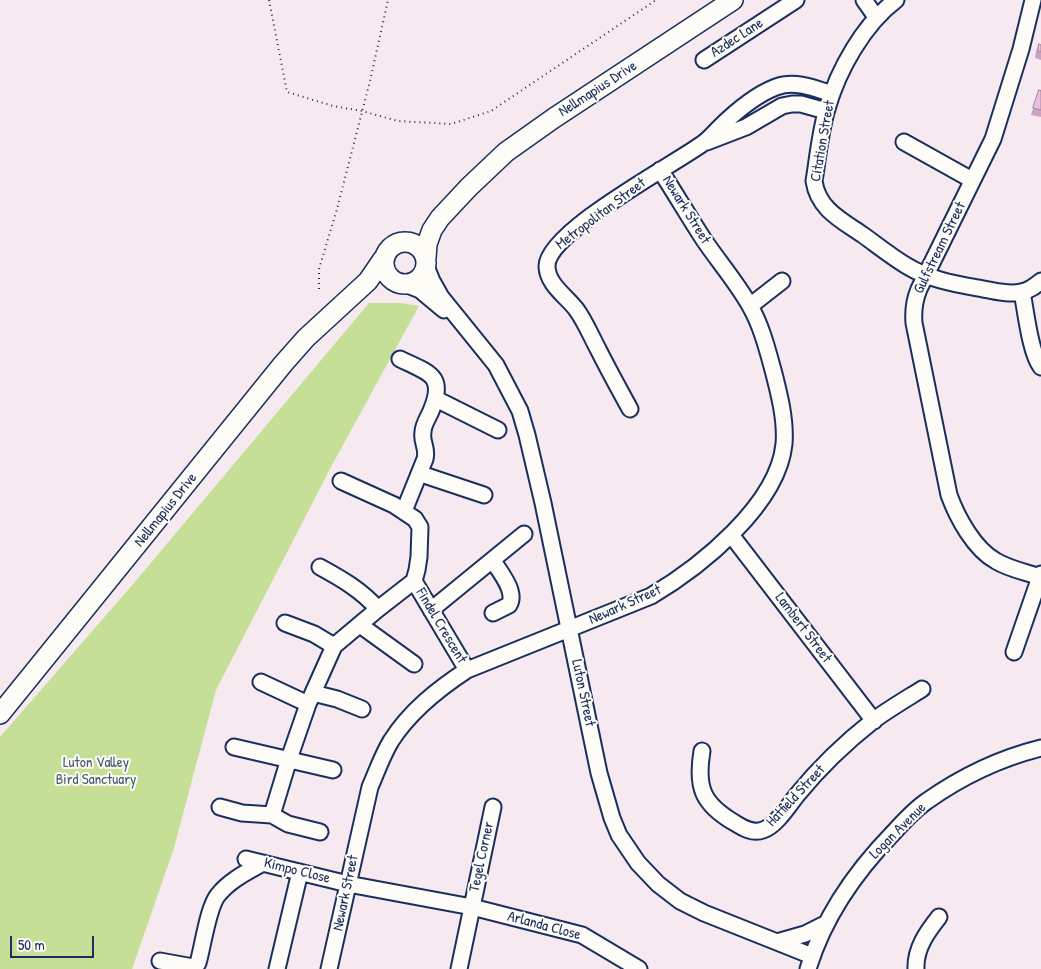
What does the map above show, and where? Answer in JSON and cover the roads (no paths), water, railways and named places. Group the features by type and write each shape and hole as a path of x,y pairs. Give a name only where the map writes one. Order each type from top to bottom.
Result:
{"main road":[{"name":"Nellmapius Drive","path":"404,241 506,152 554,118 733,0"},
{"name":"Nellmapius Drive","path":"426,262 427,244 436,224 468,187"},
{"path":"404,241 418,246 423,251 426,262 424,273 419,279 401,284 386,274 383,260 390,246 396,242 404,241"},
{"name":"Nellmapius Drive","path":"0,714 283,364 337,309 368,282 383,260"},
{"name":"Nellmapius Drive","path":"337,309 370,290 401,284"}],"street":[{"name":"Azdec Lane","path":"704,60 796,0"},
{"path":"864,0 876,17"},
{"name":"Citation Street","path":"896,0 876,17 850,56 832,94 826,110 814,180 815,190 820,202 836,217 899,261 926,276"},
{"name":"Gulfstream Street","path":"1033,0 1021,49 993,139 914,301 914,323 949,495 956,514 983,551 995,561 1041,575"},
{"name":"Metropolitan Street","path":"703,144 744,107 768,90 778,86 798,84 832,94"},
{"name":"Metropolitan Street","path":"630,409 577,311 549,278 546,268 551,252 569,234 614,200 703,144 746,127 782,106 801,104 826,110"},
{"path":"904,142 972,180"},
{"name":"Newark Street","path":"329,969 370,787 392,740 420,705 446,684 468,670 651,596 674,583 732,536 771,484 780,463 784,444 783,422 778,387 765,342 750,306 704,240 660,170"},
{"name":"Luton Street","path":"426,262 432,281 441,297 496,365 520,411 529,443 570,629 601,781 619,835 638,863 658,884 680,901 704,913 777,942 810,963"},
{"path":"926,276 947,282 1009,293 1032,289 1041,282"},
{"path":"750,306 782,281"},
{"name":"Luton Street","path":"401,284 420,290 471,334"},
{"path":"1022,292 1032,344 1037,362 1041,367"},
{"path":"400,359 431,375 437,384 436,399 423,430 423,439 427,452 404,511"},
{"path":"436,399 498,430"},
{"path":"420,474 484,495"},
{"path":"272,815 310,698 334,646 414,581 419,557 420,527 415,519 404,511 341,481"},
{"path":"431,610 524,534"},
{"name":"Lambert Street","path":"732,536 874,721"},
{"path":"493,561 512,597 509,605 493,613"},
{"path":"320,566 355,587 367,596 378,609"},
{"path":"1014,652 1041,575"},
{"name":"Findel Crescent","path":"414,581 468,670"},
{"path":"285,623 314,634 334,646"},
{"path":"360,625 414,664"},
{"path":"261,682 310,698 337,699 362,709"},
{"name":"Hatfield Street","path":"702,751 699,780 703,795 709,804 726,818 745,829 755,832 764,830 771,826 783,813 821,768 874,721 922,689"},
{"path":"234,747 333,770"},
{"name":"Logan Avenue","path":"810,963 836,905 854,877 881,845 926,802 959,781 994,765 1041,748"},
{"path":"220,807 242,813 272,815 288,824 320,832"},
{"name":"Tegel Corner","path":"472,907 493,807"},
{"name":"Kimpo Close","path":"246,859 348,884"},
{"path":"160,961 196,966 212,904 217,896 229,883 263,863"},
{"path":"277,969 300,872"},
{"name":"Arlanda Close","path":"348,884 472,907 582,935 639,969"},
{"path":"459,969 472,907"},
{"path":"916,969 916,959 922,940 939,917"},
{"path":"777,942 799,936 827,923"}],"park label":[{"name":"Luton Valley Bird Sanctuary","path":"96,772"}]}
